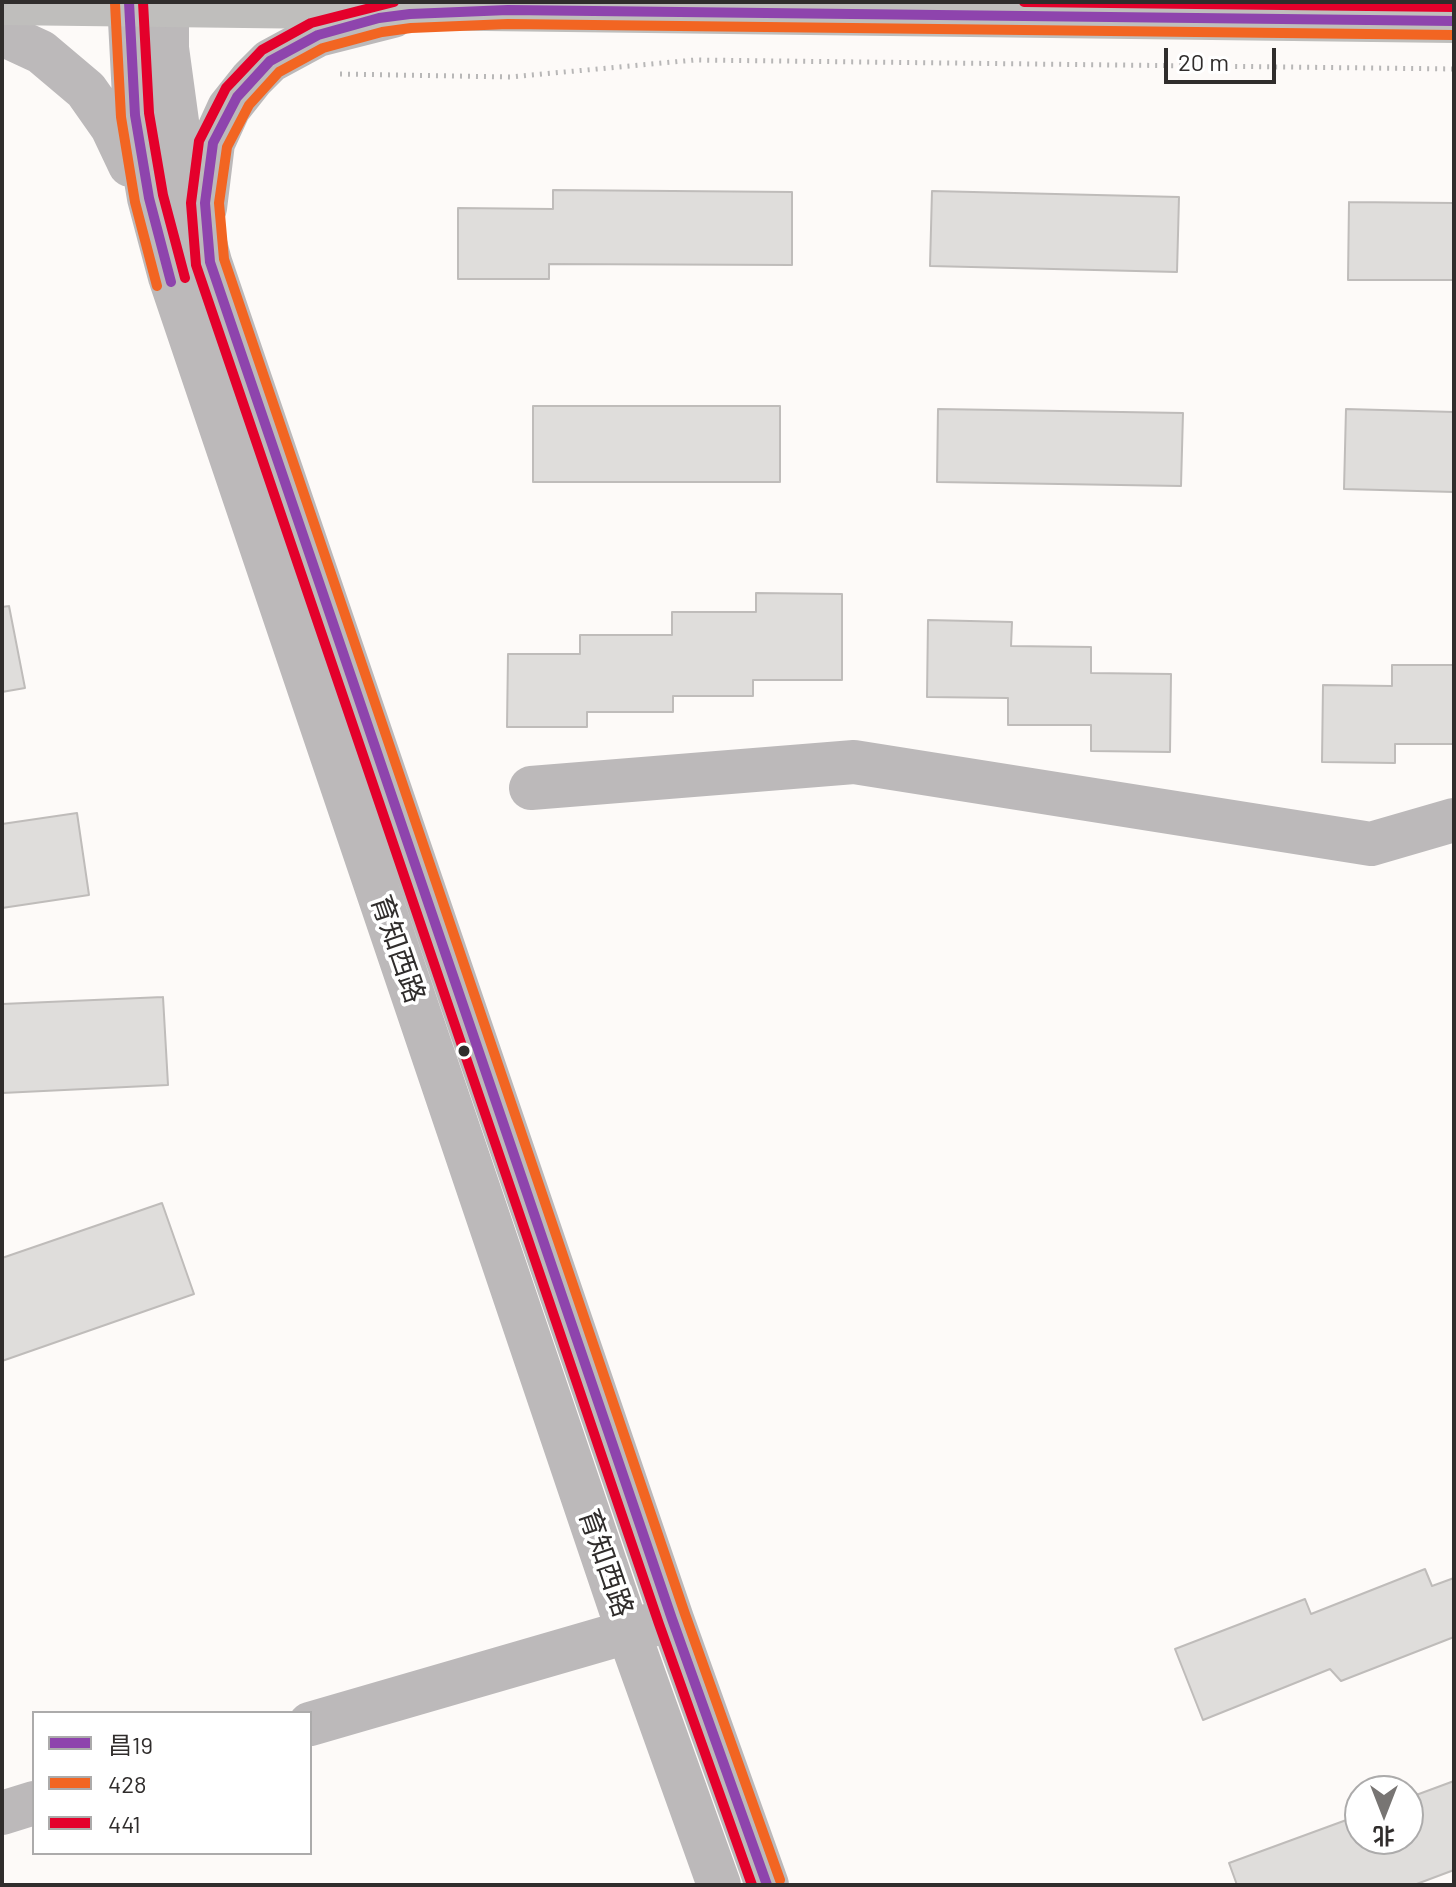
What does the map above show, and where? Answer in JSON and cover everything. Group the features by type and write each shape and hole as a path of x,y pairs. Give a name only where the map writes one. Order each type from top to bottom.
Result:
{"main road":[{"path":"2,3 1454,21"}],"street":[{"name":"育知西路","path":"148,4 167,48 190,200 210,262 672,1619 767,1885"},
{"name":"育知西路","path":"148,4 135,115 149,198 170,277 628,1631 719,1885"},
{"path":"210,262 205,203 213,143 237,97 270,61 318,35 379,18 508,10"},
{"path":"2,34 61,65 99,108 129,162 170,277"},
{"path":"531,788 854,762 1371,844 1454,820"},
{"path":"312,1723 672,1619"},
{"path":"2,1813 32,1804"}],"path":[{"path":"336,74 510,77 695,60 1454,69"}],"building":[{"path":"553,190 792,192 792,265 549,264 549,279 458,279 458,208 553,209"},
{"path":"932,191 1179,197 1177,272 930,266"},
{"path":"1349,202 1454,203 1454,280 1348,280"},
{"path":"533,406 780,406 780,482 533,482"},
{"path":"938,409 1183,413 1181,486 937,482"},
{"path":"1346,409 1454,412 1454,492 1344,489"},
{"path":"756,593 842,594 842,680 753,680 753,696 673,696 673,712 587,712 587,727 507,727 508,654 580,654 580,635 672,635 672,612 756,612"},
{"path":"9,606 25,688 2,692 2,607"},
{"path":"928,620 1012,622 1011,646 1091,647 1091,673 1171,674 1170,752 1091,751 1091,725 1008,725 1008,698 927,697"},
{"path":"1392,665 1454,665 1454,744 1395,744 1395,763 1322,762 1323,685 1392,686"},
{"path":"77,813 89,895 2,908 2,824"},
{"path":"163,997 168,1085 2,1093 2,1004"},
{"path":"162,1203 194,1294 2,1361 2,1258"},
{"path":"1425,1569 1432,1586 1454,1578 1454,1637 1341,1681 1330,1669 1203,1720 1175,1649 1305,1599 1311,1614"},
{"path":"1454,1781 1454,1870 1414,1885 1237,1885 1229,1863 1344,1821 1344,1855 1424,1855 1424,1792"}],"transit line":[{"name":"昌19","path":"129,2 135,115 149,198 171,282"},
{"name":"441","path":"143,2 149,113 163,195 185,278"},
{"name":"441","path":"394,2 311,23 262,50 226,88 199,141 191,203 196,265 659,1624 752,1885"},
{"name":"441","path":"1024,2 1454,7"},
{"name":"428","path":"115,3 121,117 135,202 157,286"},
{"name":"昌19","path":"767,1885 672,1619 210,262 205,203 213,143 237,97 270,61 318,35 379,18 410,14 508,10 1454,21"},
{"name":"428","path":"780,1880 685,1614 224,259 219,203 227,147 249,105 279,72 323,48 382,32 411,28 508,24 1454,35"}]}
